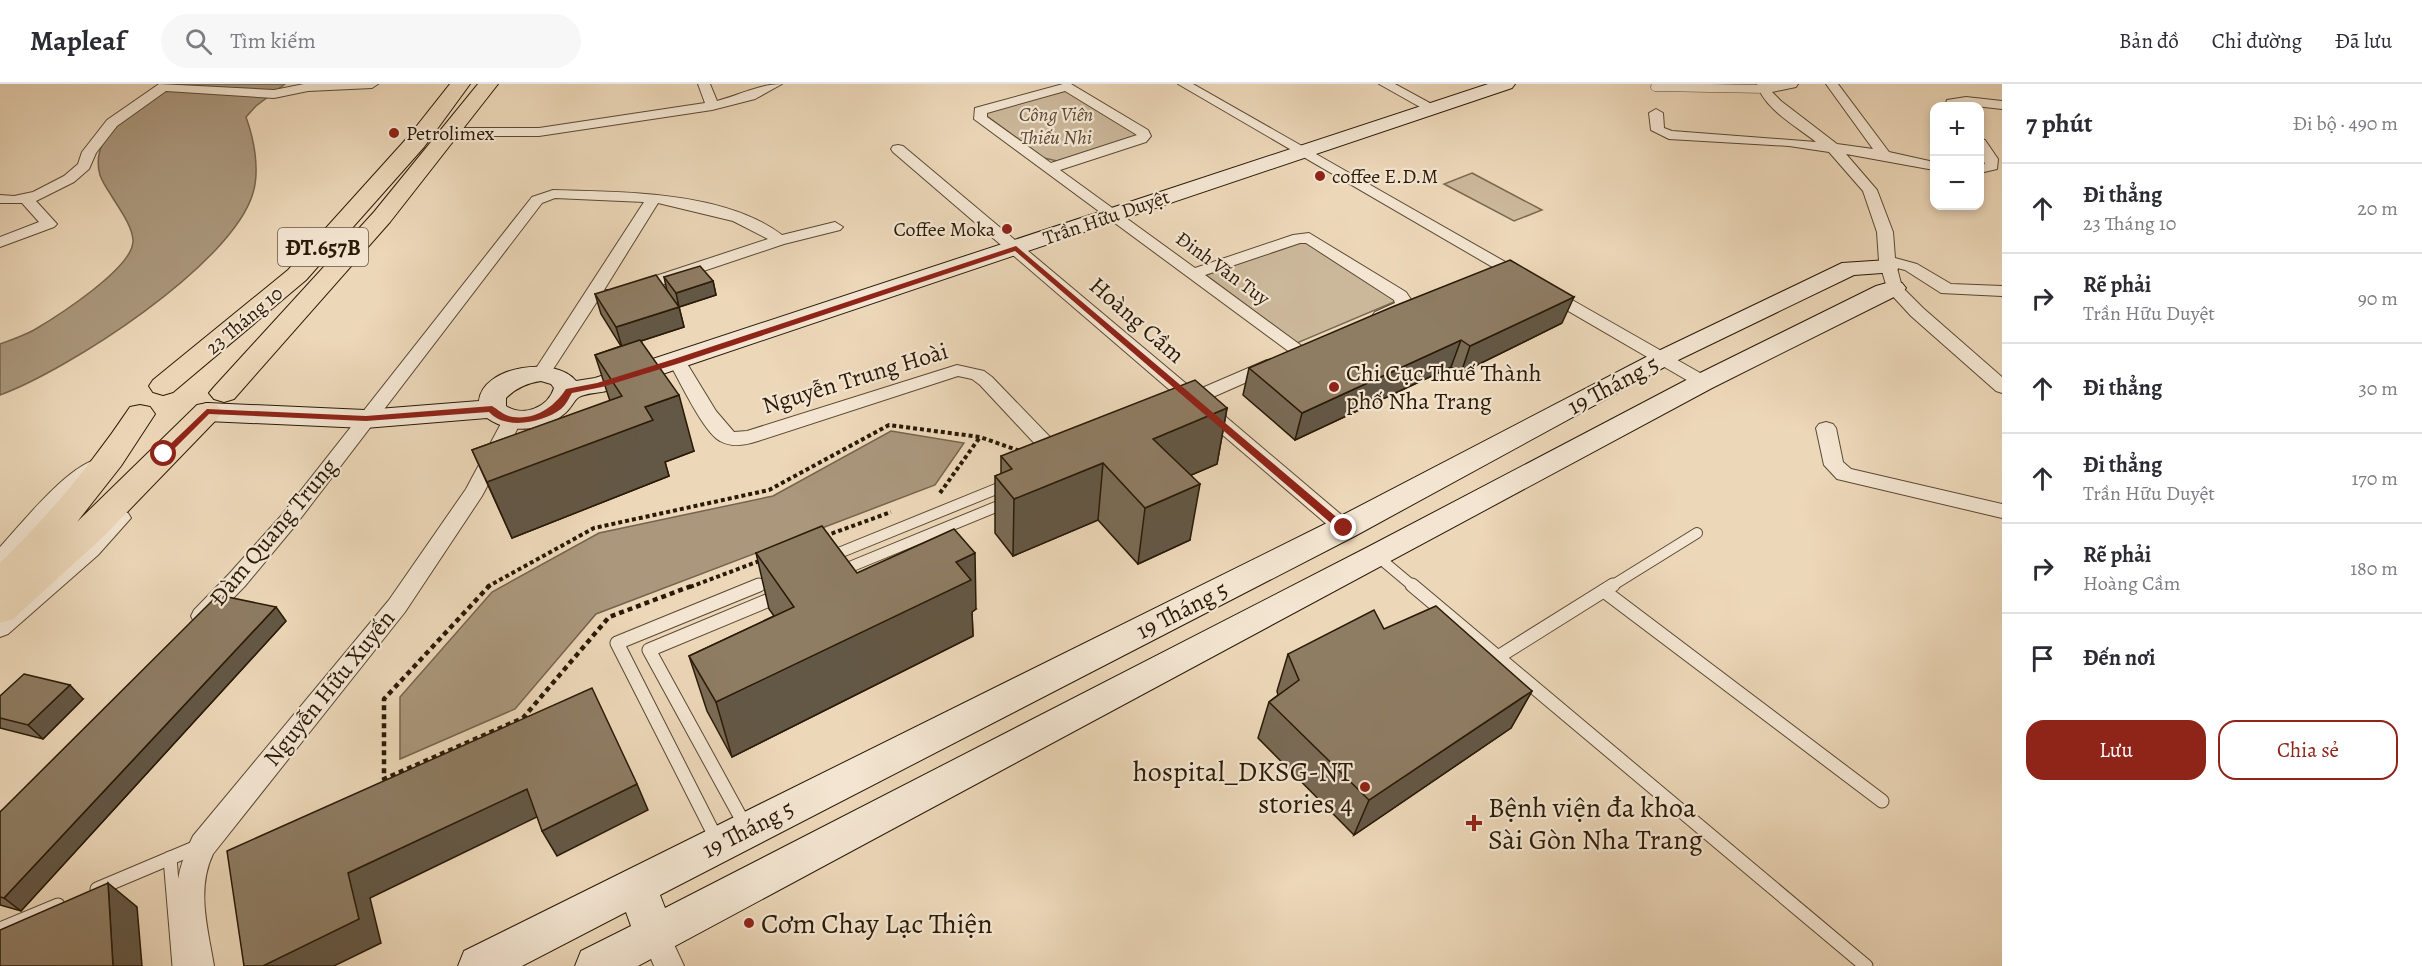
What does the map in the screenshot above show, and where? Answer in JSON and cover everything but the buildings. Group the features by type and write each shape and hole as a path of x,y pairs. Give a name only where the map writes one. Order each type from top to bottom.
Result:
{"main road":[{"name":"23 Tháng 10","path":"163,386 297,275 416,142 460,84"},
{"name":"23 Tháng 10","path":"164,454 215,402 352,252 452,132 488,84"},
{"path":"163,386 205,376 220,381 225,386 215,402"},
{"name":"ĐT.657B","path":"0,584 69,510 117,450 148,401 163,386"},
{"name":"ĐT.657B","path":"140,414 144,420 160,424 189,419 215,402"},
{"name":"ĐT.657B","path":"0,609 84,535 164,454"}],"street":[{"path":"0,200 27,198 53,189 78,172 84,166 97,140 112,123 164,86 274,94 308,87 372,84"},
{"path":"704,84 712,106"},
{"path":"452,132 539,132 712,106 750,96 776,84"},
{"path":"1184,84 1703,382"},
{"path":"1385,84 1432,108"},
{"name":"Trần Hữu Duyệt","path":"569,391 599,385 677,361 1506,84"},
{"path":"1792,84 1764,86 1766,94 1776,104 1834,149 1870,190 1885,232 1890,272 1917,312 2002,387"},
{"path":"1832,84 1884,155"},
{"name":"Đinh Văn Tuy","path":"1050,168 1140,139 1144,136 1143,133 1067,87 980,111 981,119 1301,352"},
{"path":"1984,103 2002,105"},
{"path":"1656,114 1658,130 1669,135 1721,140 1789,142 1884,155 1930,165"},
{"name":"Hoàng Cầm","path":"897,149 1016,248 1202,411 1344,528"},
{"name":"Đàm Quang Trung","path":"188,630 237,580 287,522 537,200 554,194 654,198"},
{"path":"0,242 49,224 27,198"},
{"path":"542,373 654,198 691,204 713,211 764,229 779,240"},
{"path":"591,295 614,295 779,240 835,227"},
{"path":"1195,273 1298,238 1309,238 1401,296 1403,306 1362,324"},
{"path":"1890,272 1911,267 1947,289 2002,291"},
{"name":"19 Tháng 5","path":"479,966 1344,528 1661,359 1850,268 1890,272 1884,291 1703,382 1377,556 662,950 597,966"},
{"path":"1787,298 1827,319"},
{"path":"1170,413 1202,411 1301,352 1321,343"},
{"name":"Nguyễn Trung Hoài","path":"677,361 718,428 728,437 739,439 751,437 957,370 968,371 987,381 1043,441 1054,447 1068,448"},
{"path":"215,402 373,409 501,406 525,420 550,413 566,399 569,391 568,384 562,378 542,373 518,377 501,406"},
{"name":"Nguyễn Hữu Xuyến","path":"199,966 189,895 189,878 202,845 397,606 437,550 475,491 501,406"},
{"path":"1826,428 1832,444 1834,465 1844,474 2002,511"},
{"path":"1068,448 1089,440"},
{"path":"0,561 66,489 117,450"},
{"name":"23 Tháng 10","path":"0,628 90,550 125,514 141,494 164,454"},
{"path":"1344,528 1377,556"},
{"path":"637,886 662,950"}],"lane":[{"path":"1655,87 1764,86"},
{"path":"815,562 1014,482"},
{"path":"826,577 1014,499"},
{"path":"1498,657 1697,533"},
{"path":"1377,556 1866,966"},
{"path":"733,837 617,643 782,576"},
{"path":"733,837 649,650 793,590"},
{"path":"1604,591 1882,801"},
{"path":"0,929 202,845"},
{"path":"170,858 179,966"}],"path":[{"path":"384,779 384,699 487,587 594,528 769,490 889,425 980,437 1041,459 1068,448"}],"green space":[{"name":"Công Viên Thiếu Nhi","path":"1063,89 1137,133 1137,137 1057,161 1044,158 984,114"},
{"path":"1472,173 1542,210 1514,221 1444,184"},
{"path":"1303,241 1395,298 1394,302 1297,343 1206,275"}],"shaded area":[{"path":"178,84 285,84 256,106 246,117 254,145 256,175 253,193 239,221 214,251 182,282 144,312 65,363 0,395 0,344 34,330 76,303 108,277 130,251 133,240 130,228 100,175 98,159 102,144 122,119"},
{"path":"891,431 964,443 935,485 596,614 515,709 400,759 400,697 492,592 599,533 773,496"}],"place":[{"name":"Petrolimex","path":"394,133"},
{"name":"coffee E.D.M","path":"1320,176"},
{"name":"Coffee Moka","path":"1007,229"},
{"name":"Chi Cục Thuế Thành phố Nha Trang","path":"1334,387"},
{"name":"hospital_DKSG-NT stories 4","path":"1365,787"},
{"name":"Bệnh viện đa khoa Sài Gòn Nha Trang","path":"1474,823"},
{"name":"Cơm Chay Lạc Thiện","path":"749,923"}],"route":[{"path":"164,454 207,411 366,419 492,409 503,418 512,420 538,417 560,406 569,391 599,385 677,361 1016,248 1344,528"}]}
